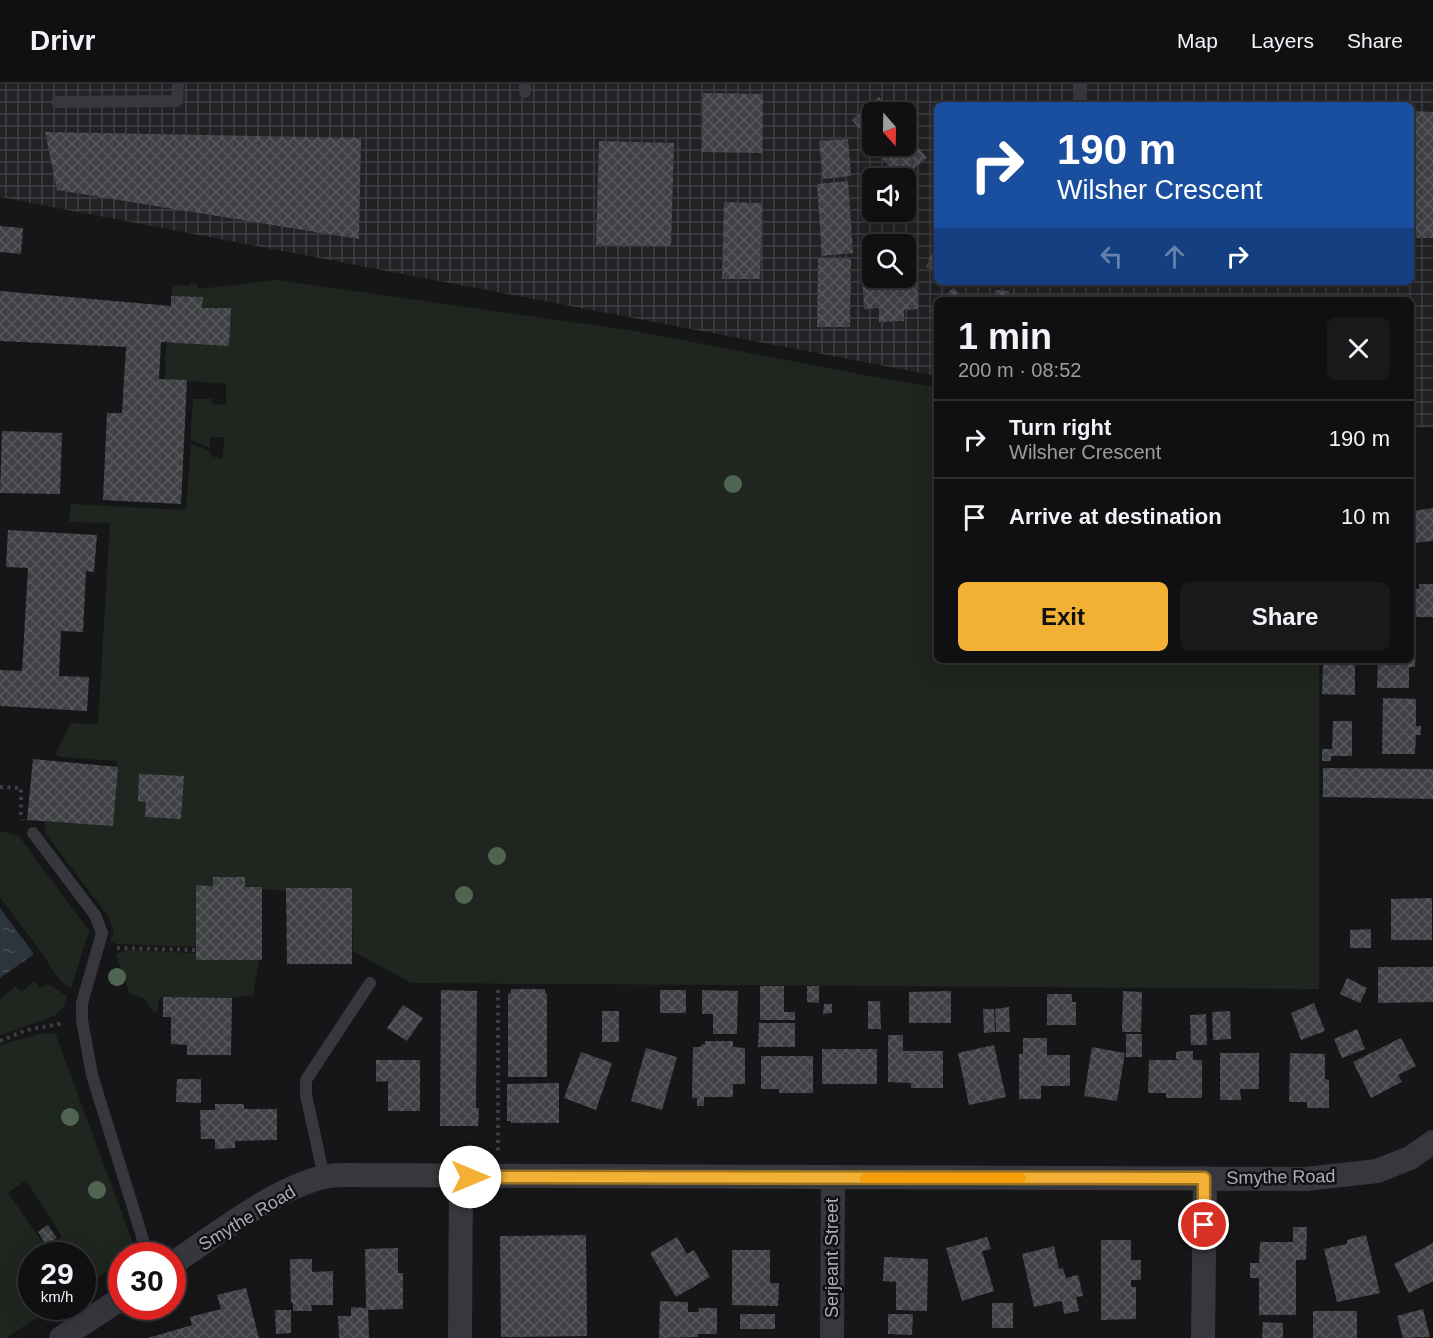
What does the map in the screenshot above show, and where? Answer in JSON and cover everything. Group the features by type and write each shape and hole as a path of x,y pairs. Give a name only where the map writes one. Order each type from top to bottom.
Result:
{"street":[{"name":"Smythe Road","path":"186,1255 261,1205 324,1177 347,1175 1306,1179 1377,1171 1410,1158 1433,1142"},
{"path":"460,1338 461,1176"},
{"name":"Serjeant Street","path":"832,1338 833,1178"},
{"path":"1203,1338 1204,1178"},
{"path":"61,1338 108,1307"}],"lane":[{"path":"57,102 177,101 178,84"},
{"path":"1079,102 1080,84"},
{"path":"33,833 95,915 102,933 82,1003 82,1020 92,1075 144,1242"},
{"path":"324,1177 306,1095 306,1080 370,983"}],"path":[{"path":"0,787 21,788 21,814 25,825 33,833"},
{"path":"117,948 196,950"},
{"path":"498,990 498,1156"},
{"path":"0,1041 27,1030 82,1020"}],"shaded area":[{"path":"0,84 1433,84 1433,427 1414,428 1414,297 934,297 934,375 0,197"},
{"path":"277,280 635,331 934,387 934,663 1319,663 1319,989 411,983 353,951 351,888 286,888 286,891 262,889 262,887 197,885 196,947 116,944 110,941 114,933 109,918 45,833 45,822 113,825 117,761 55,755 71,723 98,724 110,523 69,522 71,504 186,510 191,444 210,451 211,456 222,459 225,437 210,437 210,448 190,439 193,399 212,399 212,404 226,405 226,384 165,379 166,342 229,346 231,309 202,308 203,297 171,296 173,285 189,286 191,283 197,284 198,289"},
{"path":"0,831 19,836 90,932 71,989 63,983 47,963 0,897"},
{"path":"125,950 196,953 196,960 259,960 253,995 232,998 159,998 157,1013 151,1009 144,998 130,994 116,954"},
{"path":"35,981 40,989 48,984 67,996 64,1006 54,1016 0,1035 0,999 16,986 21,992"},
{"path":"55,1033 133,1242 108,1242 108,1270 96,1278 96,1242 54,1242 62,1237 26,1180 8,1193 42,1242 18,1242 18,1320 33,1320 6,1338 0,1338 0,1045 40,1034"}],"water":[{"path":"0,908 34,954 0,978"}],"building":[{"path":"703,93 763,94 762,153 702,152"},
{"path":"879,97 883,102 873,102"},
{"path":"862,111 862,131 852,120"},
{"path":"1414,111 1433,112 1433,238 1414,238"},
{"path":"45,132 361,138 359,239 57,190"},
{"path":"848,139 851,176 823,179 819,141"},
{"path":"599,141 674,143 671,246 596,245"},
{"path":"916,145 927,158 915,168 890,168 880,156 916,156"},
{"path":"848,181 853,253 822,256 817,184"},
{"path":"724,202 762,203 760,279 722,279"},
{"path":"0,226 23,228 21,254 0,252"},
{"path":"934,248 934,270 926,267"},
{"path":"818,258 851,259 850,327 817,327"},
{"path":"916,267 918,309 904,310 904,321 879,322 879,308 864,309 863,288 916,288"},
{"path":"953,288 963,297 944,297"},
{"path":"995,290 1009,291 1009,297 995,297"},
{"path":"0,291 171,306 171,296 203,297 202,308 231,308 229,346 161,342 159,379 187,380 181,504 103,500 107,413 122,413 126,347 0,341"},
{"path":"2,431 62,433 60,494 0,493"},
{"path":"1433,508 1433,541 1414,543 1414,511"},
{"path":"8,530 97,535 94,572 86,571 83,632 61,631 59,676 89,677 87,711 0,706 0,670 22,671 28,568 6,567"},
{"path":"1419,584 1433,584 1433,617 1414,617 1414,589 1419,589"},
{"path":"1414,634 1416,634 1415,667 1409,667 1409,688 1377,688 1378,663 1414,663"},
{"path":"1323,664 1355,664 1355,695 1322,694"},
{"path":"1383,698 1416,699 1416,726 1421,726 1421,735 1416,735 1415,754 1382,754"},
{"path":"1333,721 1352,721 1352,756 1331,756 1331,761 1322,761 1322,749 1332,749"},
{"path":"33,759 118,767 113,826 27,820"},
{"path":"1323,768 1433,769 1433,799 1323,797"},
{"path":"139,774 184,776 181,819 145,817 146,802 138,801"},
{"path":"213,877 245,877 245,887 262,887 262,960 196,960 196,885 213,886"},
{"path":"286,888 352,888 352,964 287,964"},
{"path":"1432,898 1432,940 1391,940 1391,899"},
{"path":"1371,929 1371,948 1350,948 1350,930"},
{"path":"1378,967 1433,967 1433,1002 1378,1003"},
{"path":"1347,978 1367,988 1360,1003 1340,994"},
{"path":"760,986 784,986 784,1012 795,1012 795,1020 760,1020"},
{"path":"807,986 819,986 819,1003 807,1002"},
{"path":"511,989 545,989 547,993 547,1077 508,1077 508,993 511,993"},
{"path":"441,990 477,991 476,1108 479,1108 478,1126 440,1126"},
{"path":"660,990 686,990 686,1013 660,1013"},
{"path":"702,990 738,991 737,1034 713,1034 713,1014 702,1014"},
{"path":"951,991 951,1023 909,1023 909,992"},
{"path":"1123,991 1142,992 1141,1032 1122,1032"},
{"path":"1047,994 1072,994 1072,1002 1076,1002 1076,1025 1047,1025"},
{"path":"163,997 232,998 231,1055 187,1055 187,1045 171,1044 171,1017 163,1017"},
{"path":"868,1001 880,1001 881,1029 868,1029"},
{"path":"1314,1003 1325,1031 1301,1040 1291,1013"},
{"path":"824,1004 832,1004 832,1013 823,1014"},
{"path":"403,1005 423,1018 407,1041 387,1028"},
{"path":"1009,1007 1010,1032 996,1032 995,1009"},
{"path":"983,1009 994,1009 995,1032 984,1033"},
{"path":"602,1011 619,1011 619,1042 602,1042"},
{"path":"1230,1011 1231,1039 1213,1040 1212,1012"},
{"path":"1206,1014 1207,1045 1191,1045 1190,1015"},
{"path":"759,1023 795,1023 795,1047 758,1047"},
{"path":"1357,1029 1365,1049 1342,1058 1334,1039"},
{"path":"1126,1034 1142,1034 1142,1057 1126,1057"},
{"path":"888,1035 903,1035 903,1051 943,1051 943,1088 911,1088 911,1083 888,1082"},
{"path":"1023,1038 1047,1038 1047,1055 1070,1055 1070,1086 1041,1086 1041,1099 1019,1099 1019,1054 1023,1054"},
{"path":"1401,1038 1416,1066 1398,1075 1402,1082 1371,1098 1353,1062"},
{"path":"705,1041 733,1041 733,1047 745,1048 745,1084 733,1084 733,1097 704,1097 704,1106 697,1106 697,1098 692,1098 693,1047 700,1047 705,1044"},
{"path":"994,1045 1006,1097 969,1105 958,1053"},
{"path":"1092,1047 1125,1053 1117,1101 1084,1096"},
{"path":"646,1048 677,1057 662,1110 631,1101"},
{"path":"822,1049 877,1049 877,1084 822,1084"},
{"path":"1193,1051 1193,1060 1202,1060 1202,1098 1166,1098 1166,1093 1148,1093 1149,1060 1182,1060 1176,1059 1176,1052"},
{"path":"581,1052 612,1063 596,1110 564,1098"},
{"path":"1220,1053 1259,1053 1259,1089 1240,1089 1241,1100 1220,1100"},
{"path":"1290,1053 1325,1054 1325,1079 1329,1080 1329,1108 1307,1108 1307,1102 1289,1102"},
{"path":"761,1056 813,1056 813,1093 779,1093 779,1089 761,1089"},
{"path":"376,1060 420,1060 420,1111 388,1111 388,1081 376,1082"},
{"path":"177,1079 201,1079 201,1103 176,1102"},
{"path":"559,1083 559,1123 511,1123 507,1121 507,1084"},
{"path":"215,1104 244,1104 244,1109 277,1109 277,1140 235,1141 235,1148 215,1149 215,1139 201,1139 200,1110 215,1110"},
{"path":"48,1225 57,1238 51,1242 44,1242 38,1232"},
{"path":"1293,1227 1307,1227 1306,1260 1296,1260 1296,1315 1259,1315 1259,1278 1250,1278 1250,1263 1259,1263 1260,1242 1293,1242"},
{"path":"586,1235 587,1336 501,1337 500,1236"},
{"path":"1366,1235 1380,1293 1337,1302 1324,1249 1347,1244 1347,1240"},
{"path":"677,1237 687,1254 694,1250 710,1277 676,1297 650,1253"},
{"path":"987,1237 991,1249 982,1251 994,1291 962,1301 946,1248"},
{"path":"1101,1240 1131,1240 1131,1260 1141,1260 1141,1280 1131,1280 1131,1287 1136,1287 1136,1319 1101,1320"},
{"path":"1433,1243 1433,1281 1409,1293 1394,1264"},
{"path":"1054,1246 1059,1269 1063,1268 1066,1278 1078,1275 1083,1296 1076,1297 1079,1311 1064,1314 1062,1301 1034,1307 1022,1254"},
{"path":"398,1248 398,1273 403,1273 403,1309 368,1310 369,1338 339,1338 338,1316 351,1316 351,1307 366,1308 365,1249"},
{"path":"732,1250 770,1250 770,1283 779,1283 778,1306 732,1305"},
{"path":"884,1257 928,1259 927,1311 896,1310 896,1282 883,1281"},
{"path":"290,1259 312,1259 312,1272 333,1271 333,1305 311,1305 312,1311 293,1311"},
{"path":"246,1288 259,1338 148,1338 192,1325 190,1317 221,1309 217,1295"},
{"path":"660,1301 688,1302 688,1312 699,1312 698,1308 717,1308 717,1334 659,1338"},
{"path":"992,1303 1013,1303 1013,1328 992,1328"},
{"path":"1423,1309 1430,1337 1403,1338 1397,1316"},
{"path":"275,1310 291,1310 291,1333 276,1334"},
{"path":"1313,1311 1357,1311 1357,1338 1313,1338"},
{"path":"740,1314 775,1314 775,1329 740,1329"},
{"path":"888,1314 913,1314 912,1335 888,1334"},
{"path":"1263,1322 1283,1323 1283,1338 1262,1338"}],"slow traffic":[{"path":"865,1178 1021,1178"}],"route":[{"path":"470,1177 1204,1178 1204,1225"}]}
